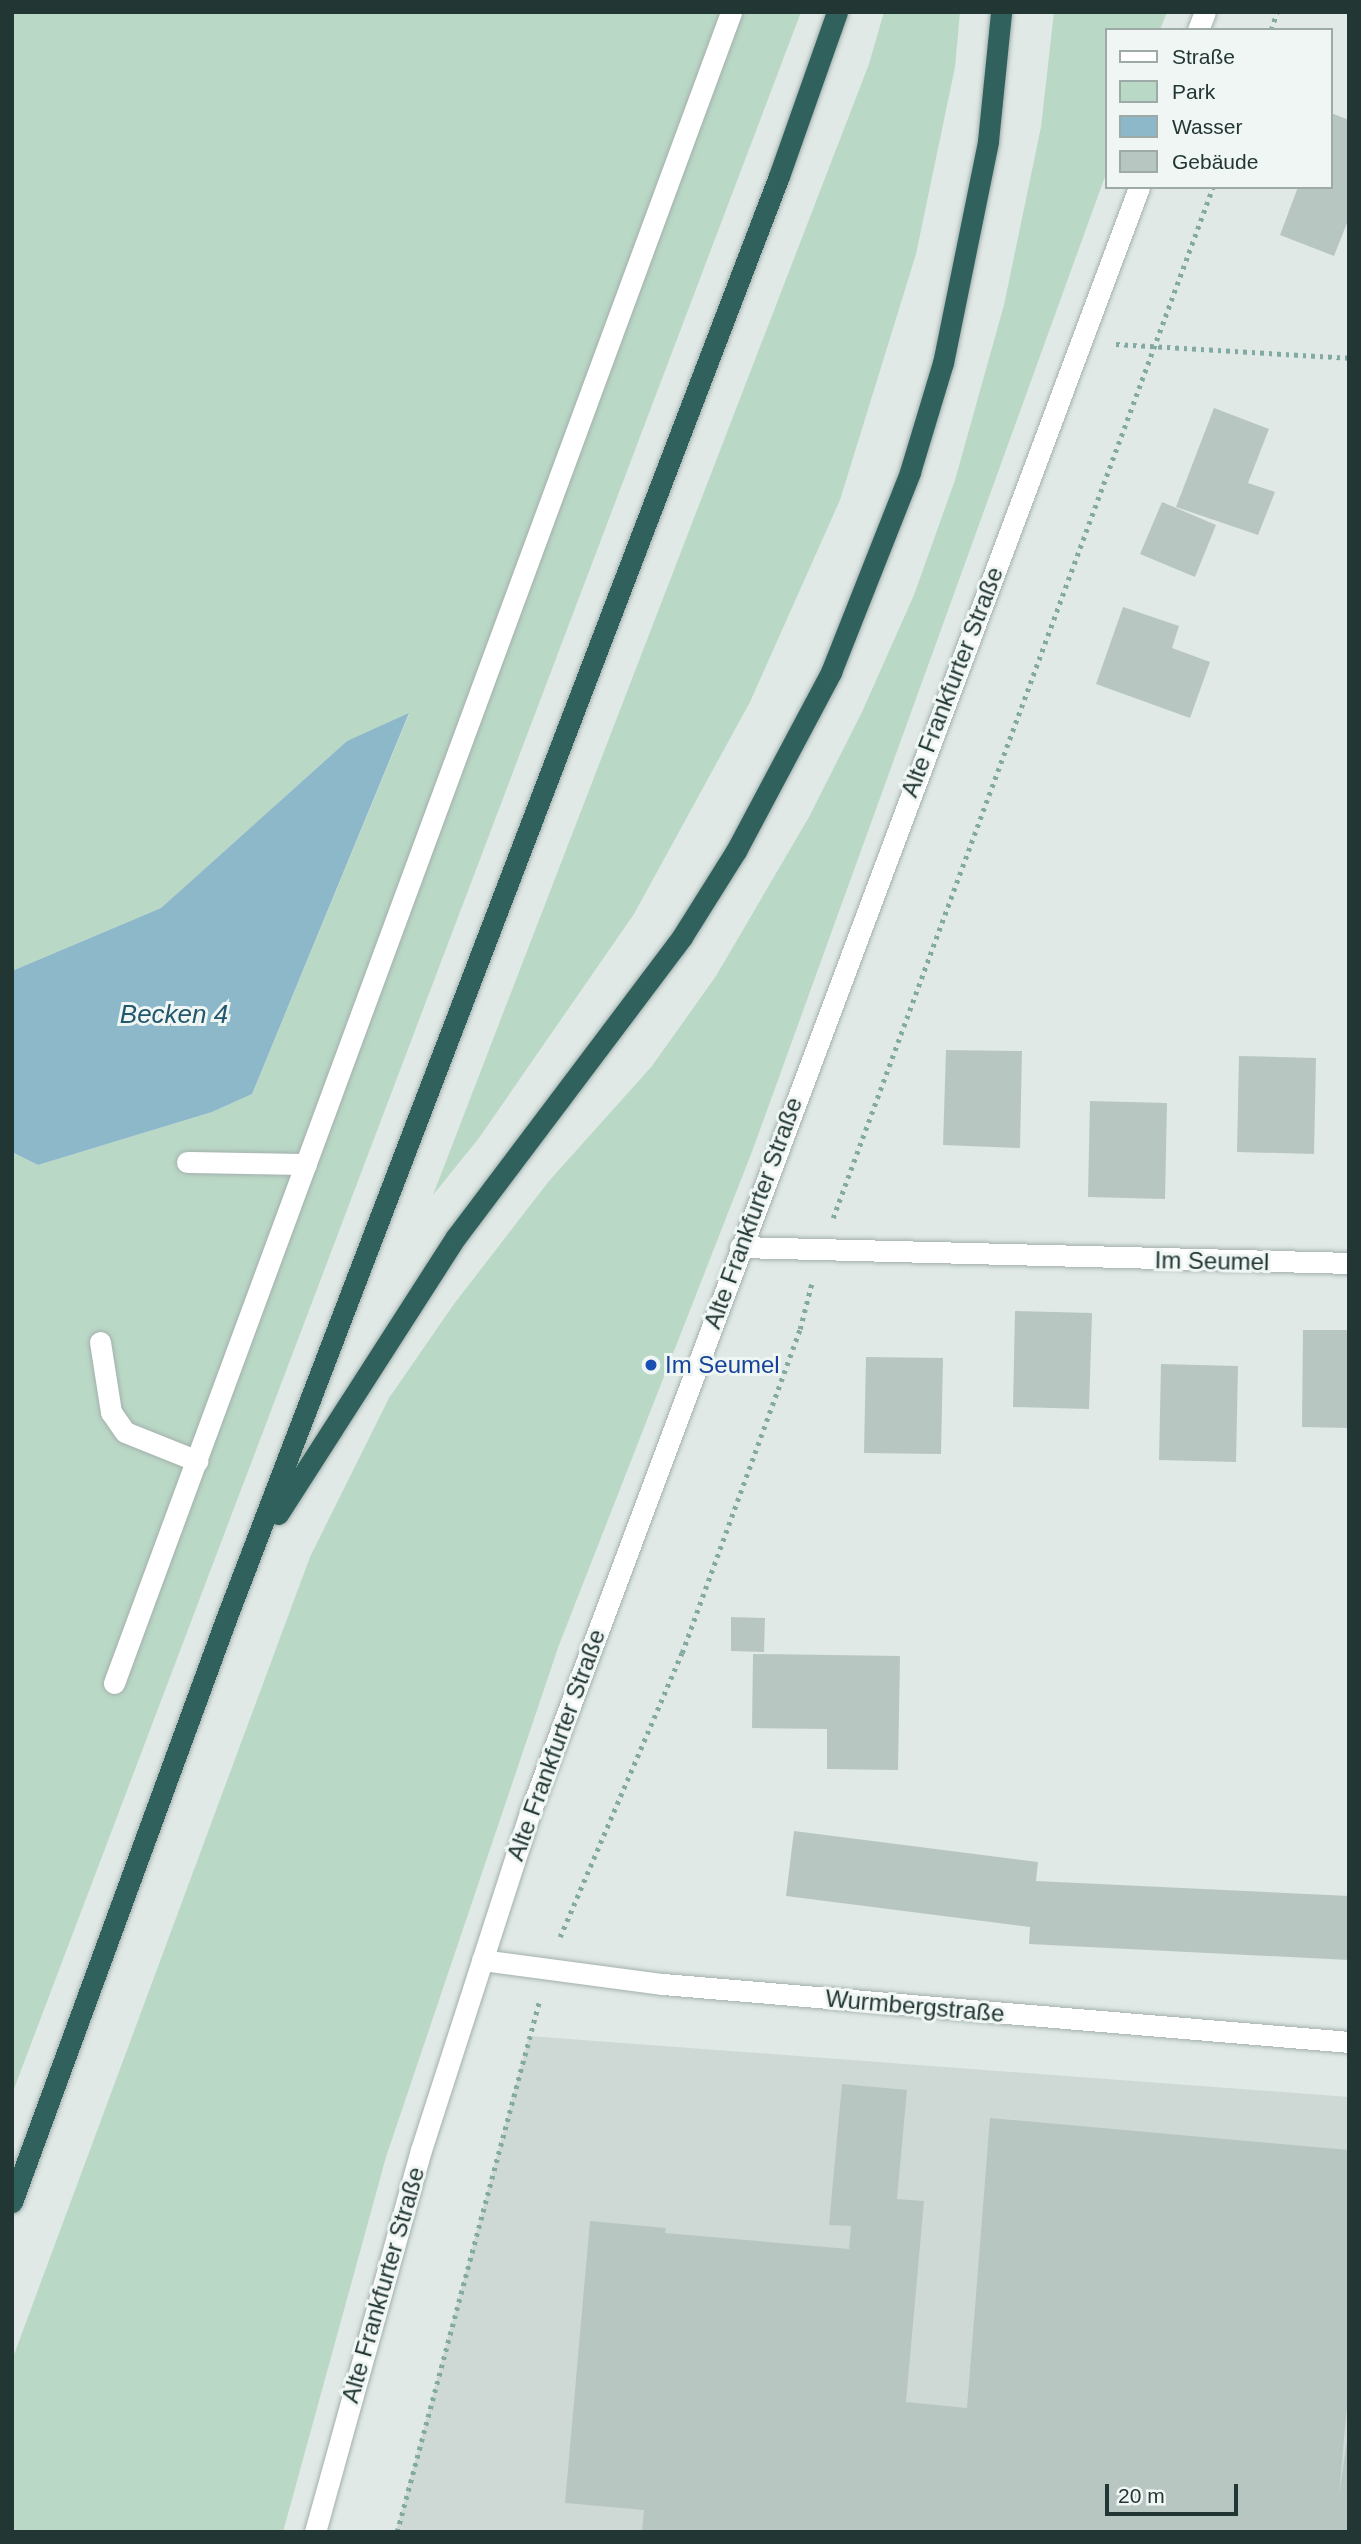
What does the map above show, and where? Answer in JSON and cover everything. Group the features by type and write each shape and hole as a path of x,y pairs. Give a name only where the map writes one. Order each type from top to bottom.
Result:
{"highway":[{"path":"12,2202 226,1619 774,189 837,12"},
{"path":"226,1619 286,1498 355,1388 456,1237 622,1019 702,905 786,763 831,672 910,472 943,363 984,166 1003,17"}],"street":[{"path":"114,1683 731,12"},
{"name":"Alte Frankfurter Straße","path":"315,2532 421,2150 531,1810 1138,189"},
{"path":"187,1162 306,1164"},
{"name":"Im Seumel","path":"740,1247 820,1252 1349,1263"},
{"path":"100,1342 111,1412 125,1432 197,1461"},
{"name":"Wurmbergstraße","path":"482,1961 663,1984 1349,2042"}],"path":[{"path":"397,2532 548,1969 564,1922 682,1653 800,1329 820,1252 1212,189"},
{"path":"1080,342 1349,358"}],"shaded area":[{"path":"529,2036 1349,2097 1349,2532 396,2532"}],"green space":[{"path":"12,12 801,12 12,2094 12,1152 38,1165 212,1112 252,1094 409,714 347,741 161,908 12,971"},
{"path":"884,12 960,12 955,67 916,254 840,500 750,702 634,914 479,1138 433,1195 869,64"},
{"path":"1054,12 1167,12 1161,28 1106,28 1106,174 753,1149 559,1645 386,2157 283,2532 12,2532 12,2360 310,1557 389,1398 454,1304 549,1181 652,1066 716,976 809,817 862,712 914,595 955,480 1004,305 1041,127"}],"water":[{"name":"Becken 4","path":"409,713 252,1094 212,1112 38,1165 12,1152 12,971 161,908 347,741"}],"building":[{"path":"1333,114 1349,120 1349,218 1334,256 1280,235 1297,189 1333,189"},
{"path":"1214,408 1269,429 1248,483 1275,492 1258,535 1176,507"},
{"path":"1162,502 1216,525 1195,577 1140,554"},
{"path":"1123,607 1179,626 1172,648 1210,662 1190,718 1096,684"},
{"path":"946,1050 1022,1051 1020,1148 943,1145"},
{"path":"1239,1056 1316,1058 1314,1154 1237,1152"},
{"path":"1090,1101 1167,1103 1165,1199 1088,1197"},
{"path":"1015,1311 1092,1313 1089,1409 1013,1407"},
{"path":"1303,1330 1349,1330 1349,1428 1302,1427"},
{"path":"866,1357 943,1358 941,1454 864,1453"},
{"path":"1161,1364 1238,1366 1236,1462 1159,1460"},
{"path":"731,1617 765,1618 764,1652 731,1651"},
{"path":"753,1654 900,1656 898,1770 827,1769 827,1729 752,1728"},
{"path":"794,1831 1038,1862 1036,1881 1349,1896 1349,1960 1029,1944 1030,1927 786,1896"},
{"path":"842,2084 907,2090 897,2199 924,2201 906,2402 967,2408 990,2118 1349,2150 1349,2383 1339,2495 1349,2427 1349,2532 642,2532 644,2510 565,2503 590,2221 666,2228 665,2233 849,2249 851,2226 829,2225"}],"place":[{"name":"Im Seumel","path":"651,1365"}]}
